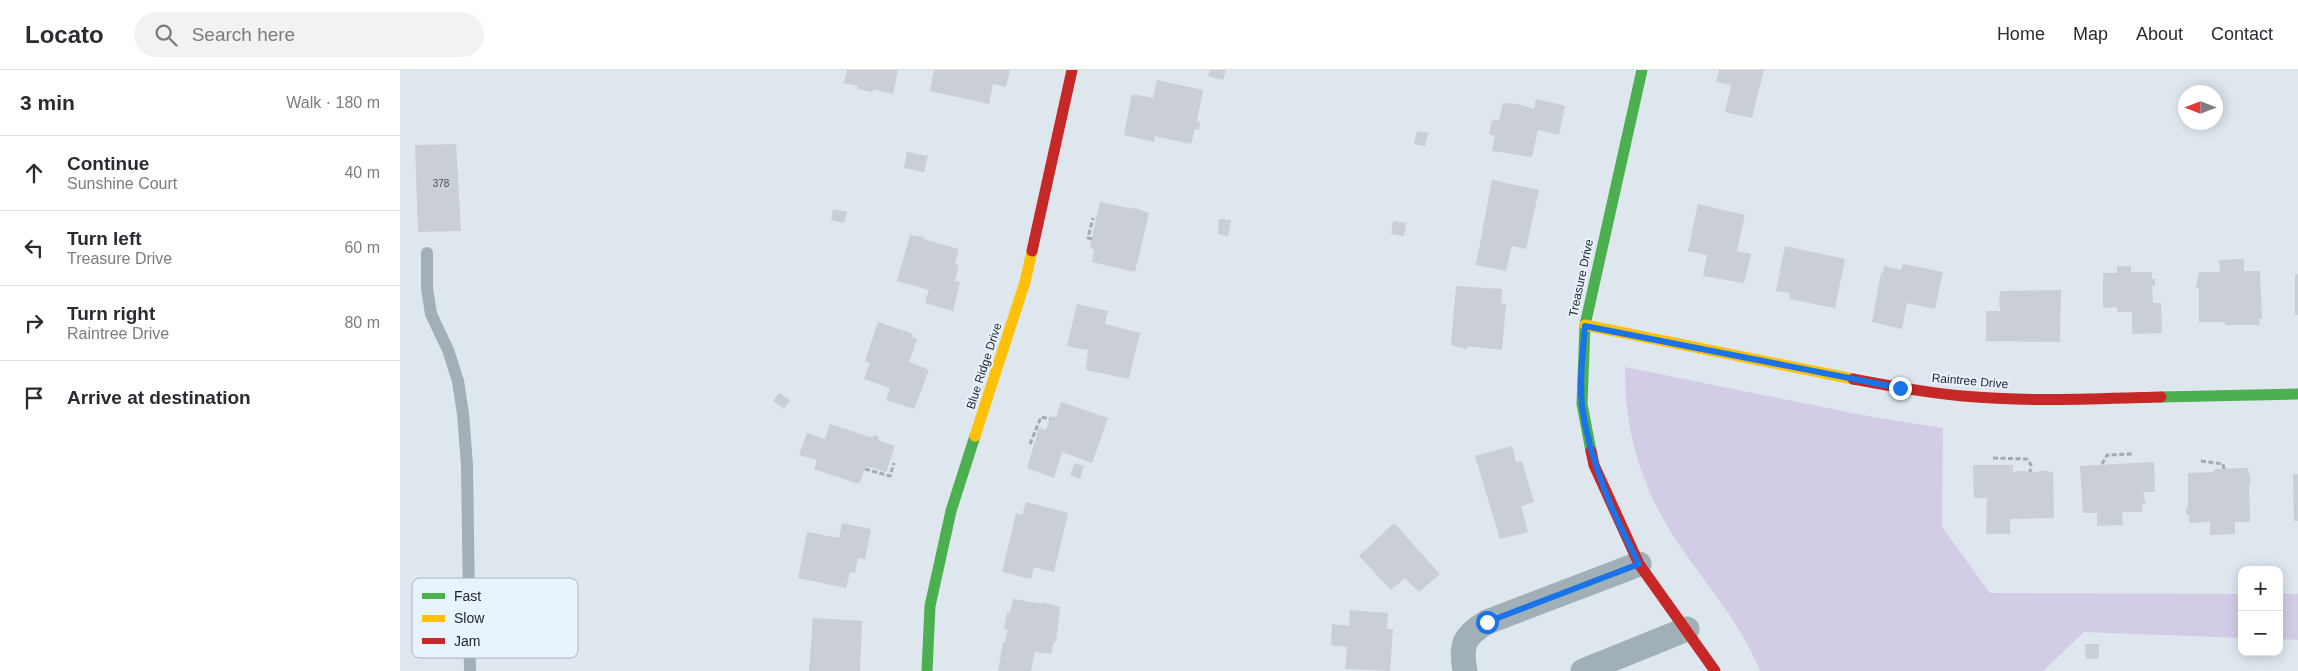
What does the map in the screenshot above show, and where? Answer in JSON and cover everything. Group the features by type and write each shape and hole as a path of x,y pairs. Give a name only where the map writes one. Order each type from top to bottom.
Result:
{"street":[{"name":"Blue Ridge Drive","path":"927,671 930,606 951,511 1025,282 1072,70"},
{"name":"Treasure Drive","path":"1642,70 1585,326 1582,404 1594,465 1623,533 1639,564 1715,671"},
{"name":"Raintree Drive","path":"1585,326 1900,388 1963,396 2046,400 2298,394"},
{"path":"1465,671 1464,643 1471,632 1487,622 1639,564"},
{"path":"1583,671 1687,629"}],"lane":[{"path":"428,253 428,288 431,314 448,350 458,381 463,414 468,474 469,578"},
{"path":"470,658 470,671"}],"path":[{"path":"1092,239 1088,238 1093,218"},
{"path":"1030,444 1041,417 1050,420"},
{"path":"2102,464 2107,455 2133,454"},
{"path":"1993,458 2027,459 2031,465 2030,472"},
{"path":"2201,461 2219,462 2223,464 2224,469"},
{"path":"865,469 890,476 894,463"}],"shaded area":[{"path":"1625,367 1867,416 1943,428 1942,527 1990,593 2238,594 2238,638 2084,632 2043,671 1760,671 1734,622 1680,546 1655,504 1638,461 1632,439"},
{"path":"2283,594 2298,594 2298,640 2283,639"}],"building":[{"path":"847,70 898,70 893,94 873,89 873,92 857,89 858,86 844,83"},
{"path":"934,70 1010,70 1006,87 993,84 989,104 930,91"},
{"path":"1210,70 1226,70 1223,80 1208,76"},
{"path":"1719,70 1764,70 1752,118 1725,112 1731,85 1716,82"},
{"path":"1157,80 1203,90 1197,121 1200,122 1199,130 1195,129 1191,144 1155,136 1154,142 1124,135 1132,94 1153,98"},
{"path":"1536,99 1565,106 1559,135 1538,130 1532,157 1492,151 1495,136 1489,134 1492,119 1499,121 1503,103 1518,104 1534,109"},
{"path":"1417,131 1428,133 1425,146 1414,144"},
{"path":"456,144 461,231 418,232 415,145"},
{"path":"907,152 928,156 924,172 904,168"},
{"path":"1492,180 1539,190 1526,249 1512,246 1506,271 1476,265"},
{"path":"1100,202 1133,209 1133,207 1149,213 1135,272 1092,262 1094,250 1090,247"},
{"path":"1698,204 1745,215 1737,251 1751,254 1744,283 1703,276 1707,255 1688,251"},
{"path":"833,209 847,212 844,223 831,220"},
{"path":"1219,219 1231,220 1228,236 1218,234"},
{"path":"1393,221 1406,223 1404,236 1391,234"},
{"path":"910,235 924,237 923,239 959,249 955,264 959,265 955,281 960,282 953,311 925,303 929,290 897,281"},
{"path":"1785,246 1845,259 1835,308 1789,299 1790,293 1776,291"},
{"path":"2244,259 2244,271 2260,271 2262,319 2259,319 2260,325 2225,325 2225,322 2199,322 2199,288 2196,288 2199,272 2220,272 2219,260"},
{"path":"1903,264 1943,272 1935,309 1907,303 1902,329 1872,322 1884,266 1901,270"},
{"path":"2117,266 2131,266 2131,272 2152,272 2152,279 2155,279 2155,286 2152,286 2153,303 2161,303 2162,333 2132,334 2132,312 2117,312 2117,307 2103,308 2103,273 2117,273"},
{"path":"2295,274 2298,274 2298,315 2295,315"},
{"path":"1456,286 1502,289 1501,303 1506,304 1502,350 1467,346 1467,349 1451,345"},
{"path":"2061,290 2060,342 1986,341 1986,311 2000,311 2000,291"},
{"path":"1077,304 1108,311 1105,324 1140,333 1129,379 1086,370 1088,350 1067,346"},
{"path":"878,322 913,334 912,337 917,339 909,362 929,370 914,409 886,400 890,388 864,379 870,363 865,361"},
{"path":"779,393 790,400 784,409 773,401"},
{"path":"1061,402 1108,418 1092,463 1062,452 1054,478 1027,468 1039,428 1046,430 1051,416 1056,417"},
{"path":"830,424 873,438 874,435 879,437 878,440 895,446 886,472 866,466 860,483 856,483 814,469 817,460 799,455 807,433 825,439"},
{"path":"1512,446 1516,462 1522,461 1534,502 1521,506 1528,532 1500,539 1475,456"},
{"path":"2154,462 2155,492 2143,492 2146,504 2142,504 2143,512 2122,512 2123,525 2097,526 2097,513 2083,513 2080,466"},
{"path":"1075,463 1084,466 1080,479 1070,475"},
{"path":"1973,465 2013,465 2013,473 2018,471 2039,472 2041,470 2053,472 2054,518 2010,519 2010,534 1986,534 1987,498 1974,498"},
{"path":"2248,468 2251,484 2249,484 2250,522 2235,522 2235,534 2210,535 2210,522 2189,523 2189,515 2186,515 2186,507 2188,507 2188,473 2214,472 2214,469"},
{"path":"2293,474 2298,474 2298,521 2294,521"},
{"path":"1026,502 1068,513 1054,572 1034,567 1031,579 1002,572 1016,513 1022,515"},
{"path":"842,523 871,529 865,559 858,558 855,573 850,572 846,588 798,578 807,532 839,538"},
{"path":"1394,523 1440,574 1419,592 1405,578 1391,590 1359,556"},
{"path":"1013,599 1043,604 1043,602 1060,607 1056,642 1054,641 1051,654 1035,652 1031,671 998,671 1003,642 1005,642 1008,629 1004,629 1007,612 1010,613"},
{"path":"1350,610 1388,613 1387,629 1393,629 1390,671 1345,669 1347,647 1331,645 1332,624 1349,626"},
{"path":"813,618 862,621 860,671 809,671"},
{"path":"2085,644 2099,644 2099,658 2086,659"}],"traffic: fast":[{"path":"1591,451 1582,404 1585,325 1642,70"},
{"path":"2161,397 2298,394"},
{"path":"927,671 930,606 951,511 975,436"}],"traffic: slow":[{"path":"975,436 1025,282 1032,251"},
{"path":"1585,325 1853,379"}],"traffic: jam":[{"path":"1032,251 1072,70"},
{"path":"1853,379 1949,395 1988,398 2062,400 2161,397"},
{"path":"1591,451 1594,465 1639,564 1715,671"}],"route":[{"path":"1487,622 1639,564 1623,533 1594,465 1582,404 1582,358 1585,326 1900,388"}]}
